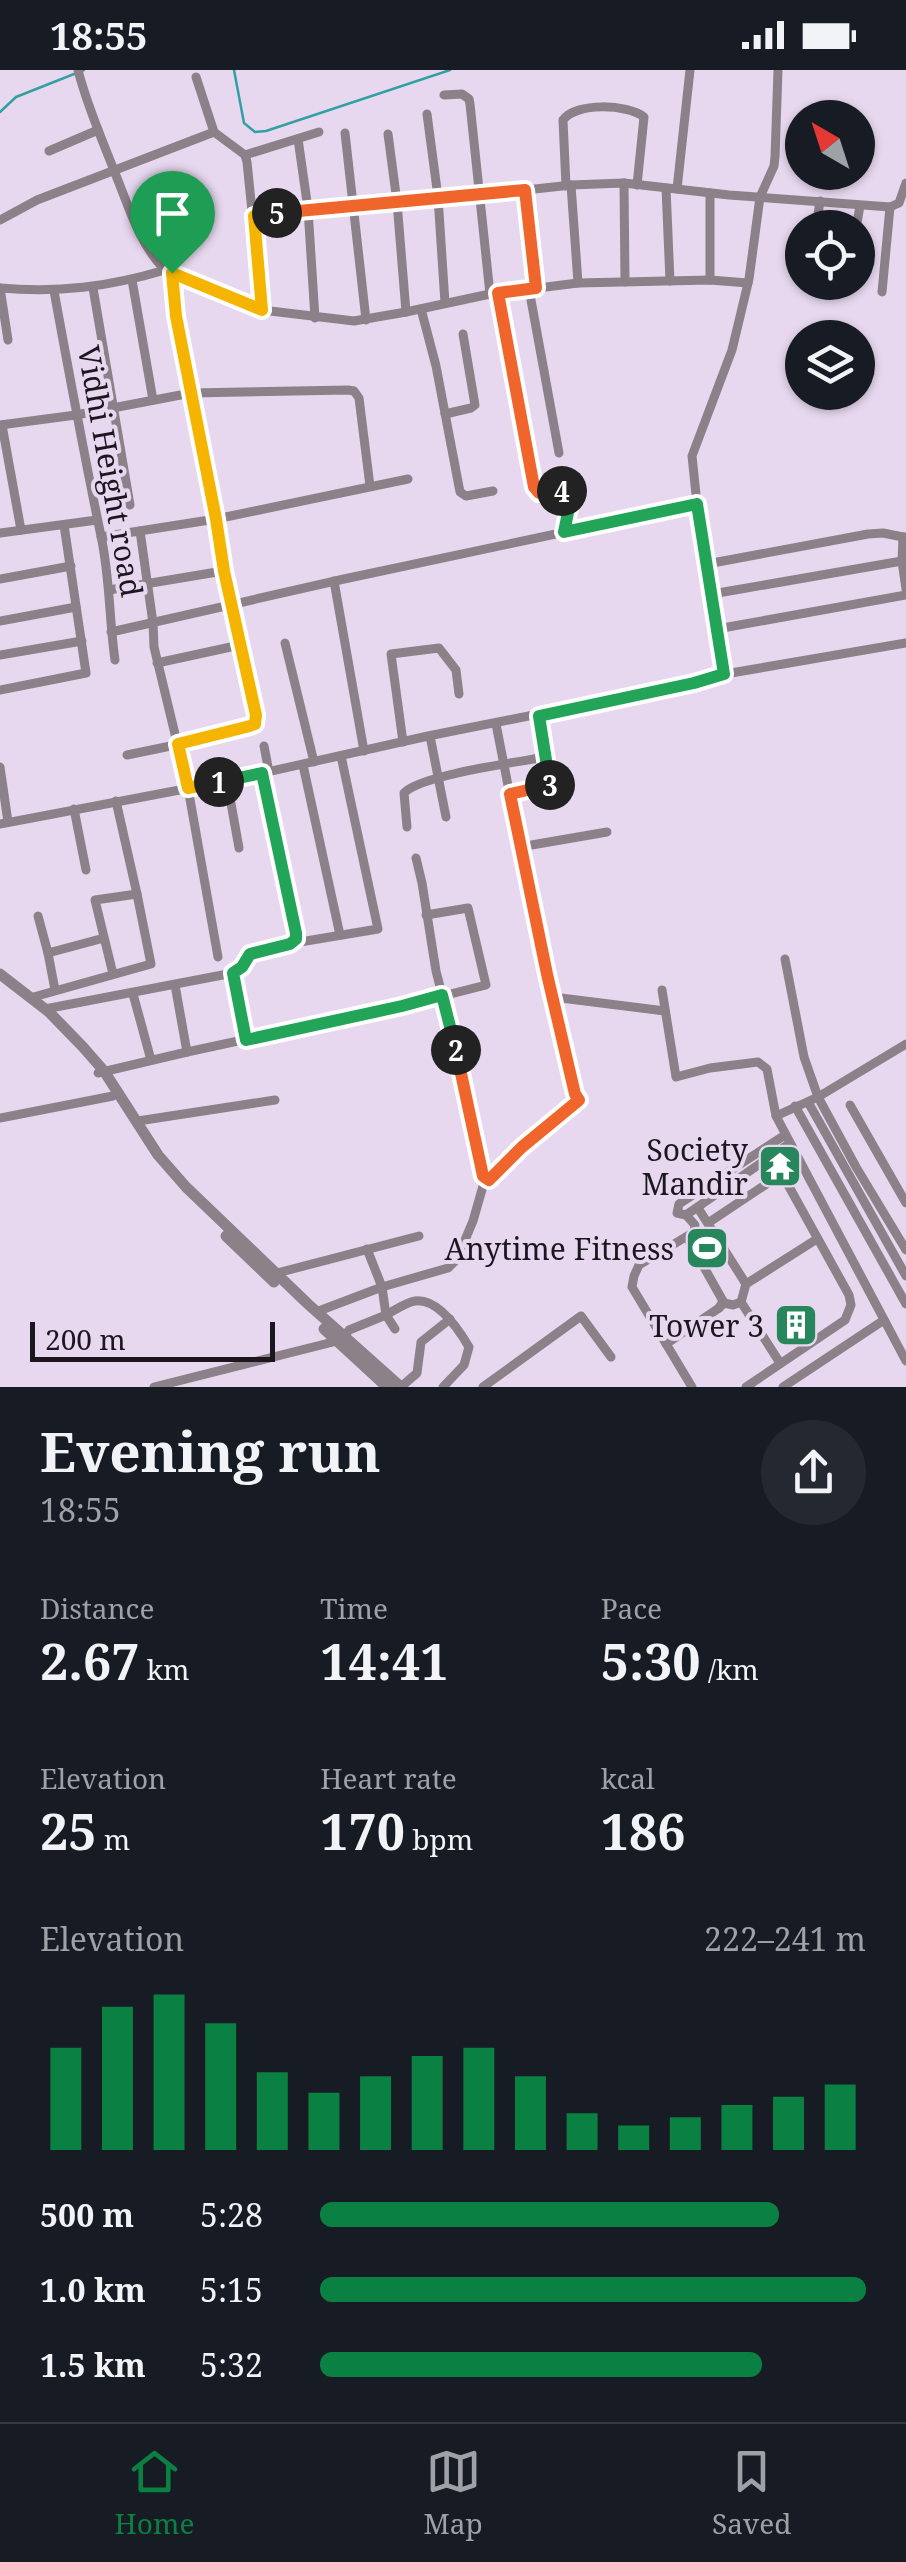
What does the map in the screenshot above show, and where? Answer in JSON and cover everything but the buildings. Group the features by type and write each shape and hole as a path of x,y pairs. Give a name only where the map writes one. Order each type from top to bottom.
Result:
{"street":[{"path":"78,70 142,240 168,272 224,571 256,715 255,724 127,755"},
{"path":"670,281 672,189 690,70"},
{"path":"724,674 692,456 732,350 748,283 760,197 776,157 778,70"},
{"path":"196,78 214,132 245,155 262,310"},
{"path":"444,95 462,94 469,99 494,293 532,482 539,493 566,493 569,508 564,532"},
{"path":"578,283 564,115 611,107 638,112 644,117 637,185"},
{"path":"427,114 438,196 445,303"},
{"path":"49,151 98,130"},
{"path":"0,220 37,200 214,132"},
{"path":"245,155 319,132"},
{"path":"345,133 366,320"},
{"path":"388,134 406,312"},
{"path":"298,139 308,210 315,318"},
{"path":"254,216 438,196 624,184 890,207 899,203 906,184"},
{"path":"624,184 625,282"},
{"path":"525,190 533,289 559,453"},
{"path":"710,193 710,280"},
{"path":"819,210 820,201"},
{"path":"859,210 860,206"},
{"path":"882,292 890,207"},
{"path":"8,340 0,288 93,288 168,272 262,310 366,320 494,293 578,283 748,283"},
{"path":"132,280 153,400"},
{"path":"93,288 130,504"},
{"name":"Vidhi Height road","path":"54,291 102,537 116,660"},
{"path":"421,309 462,494 493,492"},
{"path":"445,414 475,405 463,334"},
{"path":"21,530 1,425 191,393 354,391 360,398 370,486"},
{"path":"102,537 216,519 408,479"},
{"path":"111,632 697,504"},
{"path":"0,533 97,520"},
{"path":"0,690 84,674 87,669 64,525"},
{"path":"140,531 154,647 188,788 218,957"},
{"path":"707,564 868,534 905,537 902,561 906,592 718,629"},
{"path":"712,594 902,561"},
{"path":"0,579 71,566"},
{"path":"109,590 224,571"},
{"path":"334,581 364,751"},
{"path":"0,620 76,607"},
{"path":"0,655 82,641"},
{"path":"285,643 340,935"},
{"path":"0,767 4,823 266,773 724,674 906,643"},
{"path":"157,662 240,646"},
{"path":"403,742 391,654 439,648 456,670 458,694"},
{"path":"510,794 551,785 539,716"},
{"path":"485,1179 493,1178 522,1147 579,1100 552,997 496,724"},
{"path":"430,736 446,817"},
{"path":"264,746 296,933 294,942"},
{"path":"45,1009 233,973 250,954 294,942 378,929 342,756"},
{"path":"407,827 406,789 440,778 546,757"},
{"path":"226,781 238,848"},
{"path":"30,998 152,964 116,802"},
{"path":"74,808 86,870"},
{"path":"520,847 606,832"},
{"path":"316,1312 448,1268 457,1259 473,1222 485,1179 442,995 416,858"},
{"path":"113,974 95,900 138,894"},
{"path":"101,1072 486,985 468,908 426,915"},
{"path":"38,916 55,990"},
{"path":"48,953 104,938"},
{"path":"785,958 813,1099 906,1276"},
{"path":"233,973 246,1040"},
{"path":"0,974 84,1046 171,1171 387,1387"},
{"path":"0,983 42,1014 101,1072 149,1154 182,1192 341,1339 401,1387 417,1374 421,1342 450,1318"},
{"path":"175,985 187,1052"},
{"path":"662,990 676,1076 762,1063 767,1069 776,1116 906,1360"},
{"path":"133,994 151,1060"},
{"path":"552,997 665,1010"},
{"path":"776,1116 813,1099 906,1044"},
{"path":"0,1118 112,1096"},
{"path":"813,1099 906,1250"},
{"path":"138,1121 275,1100"},
{"path":"850,1105 906,1203"},
{"path":"796,1106 906,1304"},
{"path":"686,1215 787,1139"},
{"path":"692,1387 632,1287 634,1276 639,1265 695,1228 686,1215 678,1213 678,1204 787,1139"},
{"path":"708,1222 781,1177 849,1295 851,1305 845,1320 746,1387"},
{"path":"698,1208 746,1284"},
{"path":"277,1273 418,1236"},
{"path":"686,1237 719,1290 719,1308"},
{"path":"780,1363 741,1302 746,1284 817,1239"},
{"path":"367,1249 382,1287 386,1314 395,1329"},
{"path":"154,1387 341,1339 349,1330 415,1301 429,1304 450,1318 469,1347 464,1365 443,1387"},
{"path":"666,1344 724,1303 741,1302"},
{"path":"483,1387 581,1316 611,1357"},
{"path":"784,1387 884,1320"}],"waterway":[{"path":"0,112 16,97 84,70"},
{"path":"234,70 244,123 255,132 450,70"}],"place":[{"name":"Society Mandir","path":"780,1166"},
{"name":"Anytime Fitness","path":"707,1248"},
{"name":"Tower 3","path":"796,1325"}],"route":[{"path":"525,190 536,288 498,293 536,491 566,493 569,508 564,532 697,504 724,674 539,716 551,785 510,794 547,974 579,1100 489,1180 483,1176 442,995 246,1040 233,973 250,954 290,944 296,933 262,773 188,788 178,744 250,726 255,724 256,715 224,571 176,316 172,273 262,310 254,216 525,190"}]}
